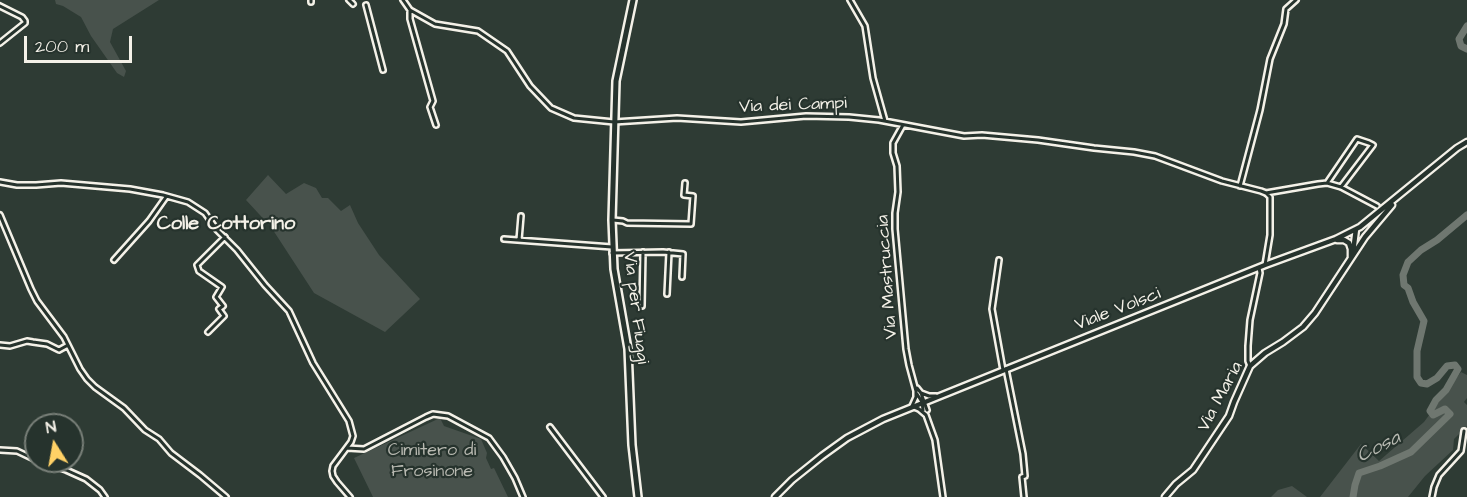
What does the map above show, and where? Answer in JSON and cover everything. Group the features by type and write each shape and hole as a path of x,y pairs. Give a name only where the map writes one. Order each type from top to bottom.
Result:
{"main road":[{"name":"Via per Fiuggi","path":"633,0 616,81 612,250 628,349 632,445 638,497"},
{"name":"Viale Volsci","path":"775,497 799,474 847,438 883,419 1356,229 1467,142"},
{"name":"Via Maria","path":"1165,497 1193,470 1229,416 1250,366 1303,327 1315,313 1377,221 1402,194"},
{"path":"1356,229 1360,235 1357,250"},
{"path":"1350,260 1356,229"},
{"path":"1332,240 1344,240 1349,243 1352,252 1350,260"}],"street":[{"path":"349,0 353,4"},
{"name":"Via dei Campi","path":"403,0 410,10 435,24 478,31 488,37 507,51 530,86 551,108 574,118 614,122 677,118 741,122 806,116 849,117 885,121 964,136 1018,138 1134,152 1172,161 1222,181 1266,193"},
{"path":"850,0 865,26 873,78 885,121"},
{"path":"1240,186 1260,110 1270,59 1284,24 1286,9 1296,0"},
{"path":"366,5 383,70"},
{"path":"0,6 22,17 25,23 0,43"},
{"path":"410,10 410,19 433,101 430,107 436,125"},
{"name":"Via Mastruccia","path":"903,125 893,143 898,192 895,213 906,349 919,393"},
{"path":"1327,183 1357,139 1373,145 1341,188"},
{"path":"0,182 17,185 54,182 148,191 188,202 198,208 290,313 313,363 349,421 355,448"},
{"path":"612,220 627,223 691,224 693,196 684,195 685,183"},
{"path":"1266,193 1327,183 1377,206"},
{"path":"1265,265 1270,235 1270,197 1266,193"},
{"path":"114,260 167,196"},
{"path":"0,215 37,301 64,338 80,369 95,387 115,401 145,430 160,440 167,450 226,497"},
{"path":"519,240 521,216"},
{"path":"208,332 224,316 219,309 223,306 216,297 222,287 199,271 197,265 225,237"},
{"path":"504,239 612,250 683,254 682,277"},
{"path":"642,306 643,252"},
{"path":"667,294 669,252"},
{"path":"999,260 992,309 1023,454 1024,497"},
{"path":"1250,366 1248,346 1250,320 1260,273 1259,268"},
{"path":"0,345 10,346 27,341 47,344 58,350 68,345"},
{"path":"919,393 936,396"},
{"path":"919,393 926,405 926,413 937,446 943,497"},
{"path":"919,393 912,406 926,413"},
{"path":"926,413 936,396"},
{"path":"347,448 364,449 433,414 448,416 489,438 515,478 523,497"},
{"path":"550,427 603,497"},
{"path":"1432,497 1439,475 1461,451 1464,432"},
{"path":"350,497 337,482 332,471 333,466 352,439"},
{"path":"0,450 16,451 24,455"},
{"path":"73,473 86,479 105,497"}],"green space":[{"path":"55,0 159,0 113,29 110,42 126,71 124,77 117,73 91,36 81,17 56,4"},
{"path":"268,175 286,194 304,183 316,188 322,198 328,198 341,211 350,205 358,223 379,255 420,299 385,332 314,293 271,227 246,200"},
{"path":"1461,372 1467,375 1467,398 1464,402 1467,405 1467,426 1454,439 1453,450 1425,476 1408,497 1320,497 1361,444 1379,461 1424,422"},
{"name":"Cimitero di Frosinone","path":"440,418 444,426 481,439 491,469 494,468 508,497 373,497 354,458"},
{"path":"1292,486 1307,497 1271,497 1278,490"}],"waterway":[{"path":"1467,26 1459,39 1461,46 1467,49"},
{"name":"Cosa","path":"1353,497 1359,473 1411,452 1450,414 1445,409 1433,415 1430,411 1458,369 1455,365 1447,366 1437,378 1427,384 1421,383 1417,377 1417,351 1424,321 1408,288 1404,285 1403,275 1408,262 1467,215"}],"district":[{"name":"Colle Cottorino","path":"226,225"}]}
